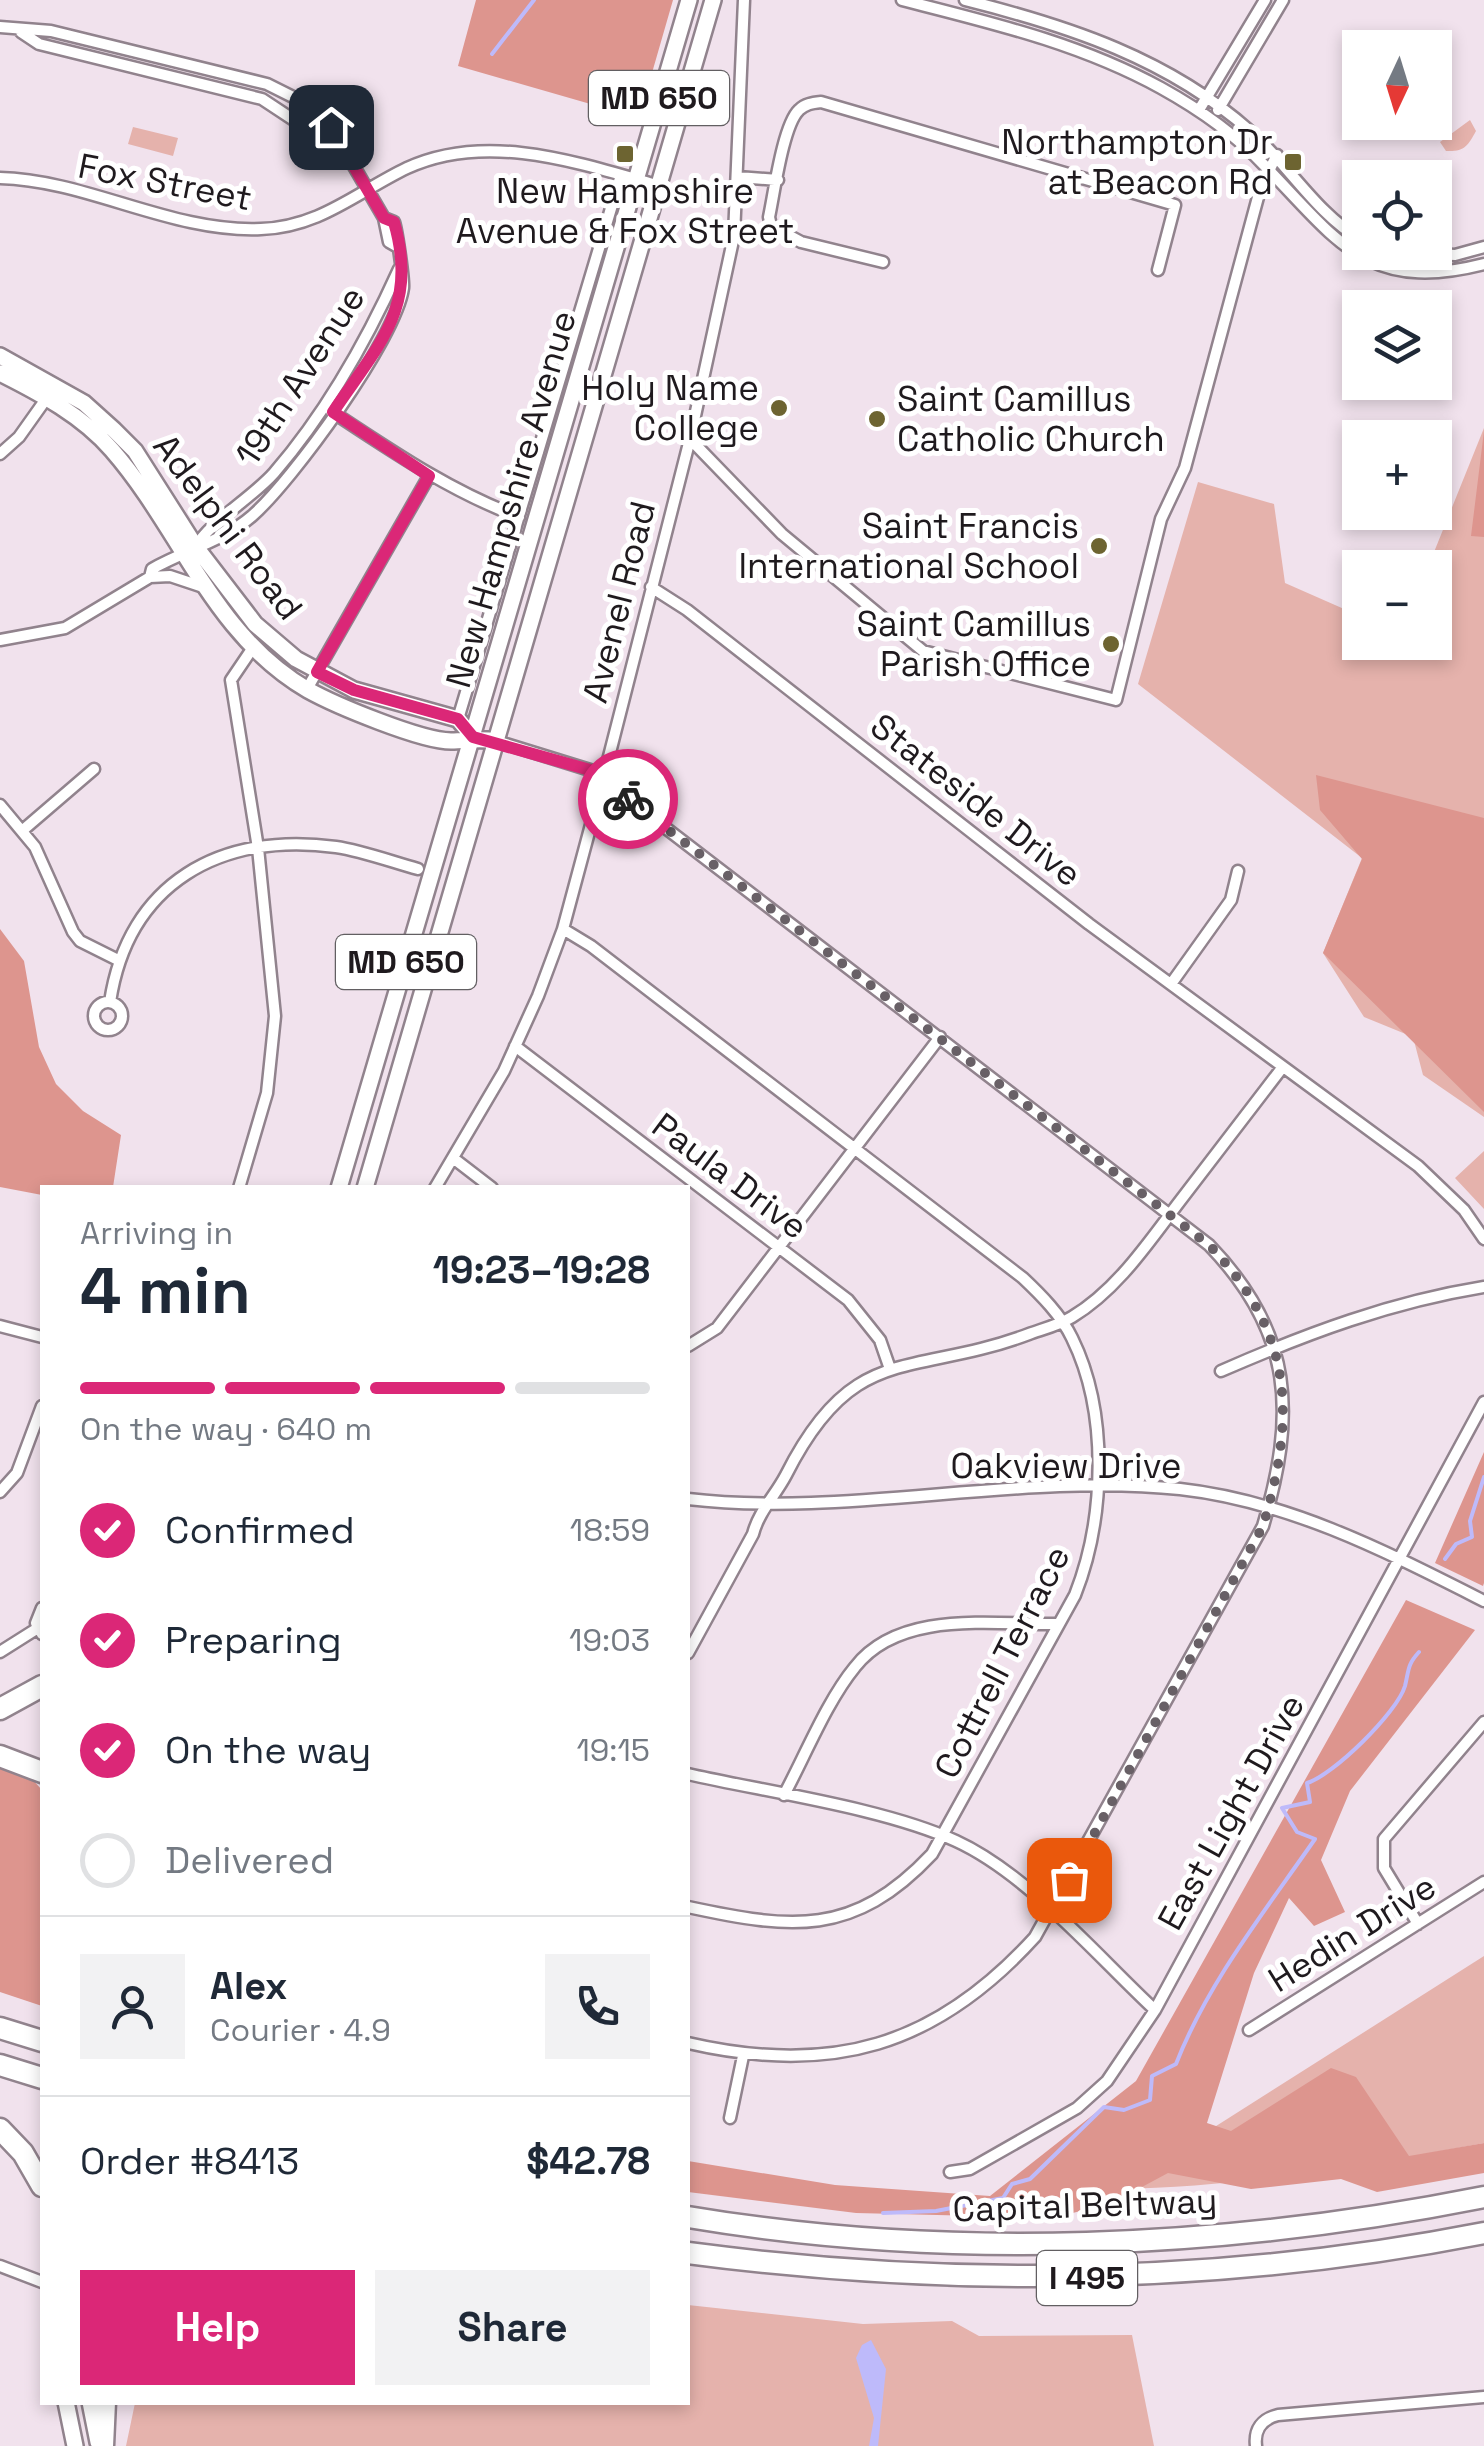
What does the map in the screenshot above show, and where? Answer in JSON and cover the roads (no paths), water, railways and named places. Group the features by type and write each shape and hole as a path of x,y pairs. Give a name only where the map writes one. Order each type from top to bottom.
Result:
{"highway":[{"path":"0,1709 40,1687"},
{"path":"0,1756 40,1771"},
{"path":"0,2024 37,2039"},
{"path":"0,2067 34,2076"},
{"path":"0,2129 23,2153 40,2183"},
{"name":"Capital Beltway","path":"690,2217 862,2237 1076,2243 1304,2226 1484,2197"},
{"name":"Capital Beltway","path":"690,2253 906,2275 1078,2278 1292,2262 1484,2233"},
{"path":"101,2446 106,2405"}],"main road":[{"name":"New Hampshire Avenue","path":"340,1185 473,737 628,177 689,0"},
{"name":"New Hampshire Avenue","path":"367,1185 714,0"},
{"name":"Adelphi Road","path":"0,356 84,403 135,452 190,549 203,587 252,649 307,689 350,710 447,740 473,737 496,741"},
{"name":"Adelphi Road","path":"0,373 46,399 112,450 255,624 317,672 354,690 458,719"},
{"path":"458,719 473,737"},
{"path":"67,2405 75,2446"},
{"path":"91,2405 101,2446"}],"street":[{"name":"Avenel Road","path":"437,1185 515,1046 563,929 603,780 690,440 734,236 744,0"},
{"path":"902,0 1065,44 1125,69 1199,110 1269,170 1322,230 1361,258 1408,271 1484,264"},
{"path":"965,0 1099,40 1208,97 1277,155 1342,225"},
{"path":"1199,110 1265,0"},
{"path":"1212,119 1282,0"},
{"path":"0,27 51,30 267,84 322,118 312,130"},
{"path":"48,46 51,30"},
{"path":"20,31 48,46 262,99 337,143"},
{"path":"884,262 776,232 768,217 793,117 801,107 821,102 1174,205 1158,270"},
{"name":"19th Avenue","path":"190,549 211,544 252,516 294,471 395,319 404,284 396,246 389,242 384,218 322,118"},
{"name":"Fox Street","path":"0,178 238,229 304,224 408,168 478,148 660,186"},
{"path":"690,440 782,534 923,651 1116,700 1161,518 1180,486 1269,170 1277,155"},
{"path":"458,719 628,177"},
{"path":"738,177 778,180"},
{"path":"1452,253 1484,247"},
{"path":"1463,253 1466,268"},
{"name":"19th Avenue","path":"190,549 206,530 243,506 277,470 374,325 399,269"},
{"path":"0,454 19,437 46,399"},
{"path":"322,405 429,476 468,498 520,517"},
{"path":"307,689 429,476"},
{"path":"243,506 252,516"},
{"path":"150,577 152,569 190,549"},
{"path":"0,640 65,628 150,577 170,576 203,587"},
{"name":"Stateside Drive","path":"651,588 687,610 1171,984"},
{"path":"239,1185 274,1055 275,1016 258,848 231,680 252,649"},
{"path":"496,741 590,770 1170,1214 1231,1267 1256,1308 1273,1348 1283,1387 1286,1426 1268,1508 1243,1566 1050,1913 999,1977 922,2029 843,2054 795,2058 744,2056 690,2044"},
{"path":"24,830 94,769"},
{"path":"0,805 24,830 73,932 80,941 118,960"},
{"path":"110,1002 118,960 140,919 177,878 224,854 258,848 337,847 418,869"},
{"path":"1238,872 1231,900 1171,984 1418,1166 1464,1210 1484,1240"},
{"name":"Cottrell Terrace","path":"563,929 1024,1278 1061,1322 1079,1354 1092,1393 1096,1487 1090,1557 1059,1624 942,1837 904,1884 842,1917 804,1925 765,1924 690,1906"},
{"path":"690,1345 717,1328 940,1037"},
{"name":"Paula Drive","path":"515,1046 866,1317 889,1366"},
{"path":"690,1646 768,1502 824,1413 851,1389 889,1366 1008,1342 1061,1322 1110,1288 1282,1068"},
{"path":"453,1158 488,1185"},
{"path":"1222,1371 1273,1348 1409,1299 1484,1286"},
{"path":"0,1326 40,1336"},
{"name":"East Light Drive","path":"950,2172 970,2170 1076,2108 1107,2082 1155,2010 1484,1402"},
{"path":"0,1492 18,1473 40,1412"},
{"name":"Oakview Drive","path":"690,1499 768,1502 1096,1487 1183,1490 1268,1508 1334,1528 1484,1601"},
{"path":"784,1795 854,1666 882,1642 931,1627 1059,1624"},
{"path":"0,1652 40,1631"},
{"path":"1418,1924 1384,1868 1384,1839 1484,1722"},
{"path":"690,1774 942,1837 1001,1868 1155,2010"},
{"name":"Hedin Drive","path":"1249,2030 1484,1882"},
{"path":"730,2118 744,2056"},
{"path":"0,2266 40,2281"},
{"path":"1256,2446 1258,2428 1267,2417 1484,2397"}],"waterway":[{"path":"492,54 534,0"},
{"path":"1445,1559 1456,1544 1472,1537 1470,1521 1484,1477"},
{"path":"883,2213 936,2211 1003,2198 1012,2184 1030,2179 1104,2107 1124,2110 1150,2100 1152,2076 1176,2064 1221,1976 1315,1839 1297,1832 1282,1808 1310,1802 1307,1783 1332,1769 1377,1727 1400,1698 1410,1664 1419,1652"}],"place":[{"name":"New Hampshire Avenue & Fox Street","path":"625,154"},
{"name":"Northampton Dr at Beacon Rd","path":"1293,162"},
{"name":"Holy Name College","path":"779,408"},
{"name":"Saint Camillus Catholic Church","path":"877,419"},
{"name":"Saint Francis International School","path":"1099,546"},
{"name":"Saint Camillus Parish Office","path":"1111,644"}]}
